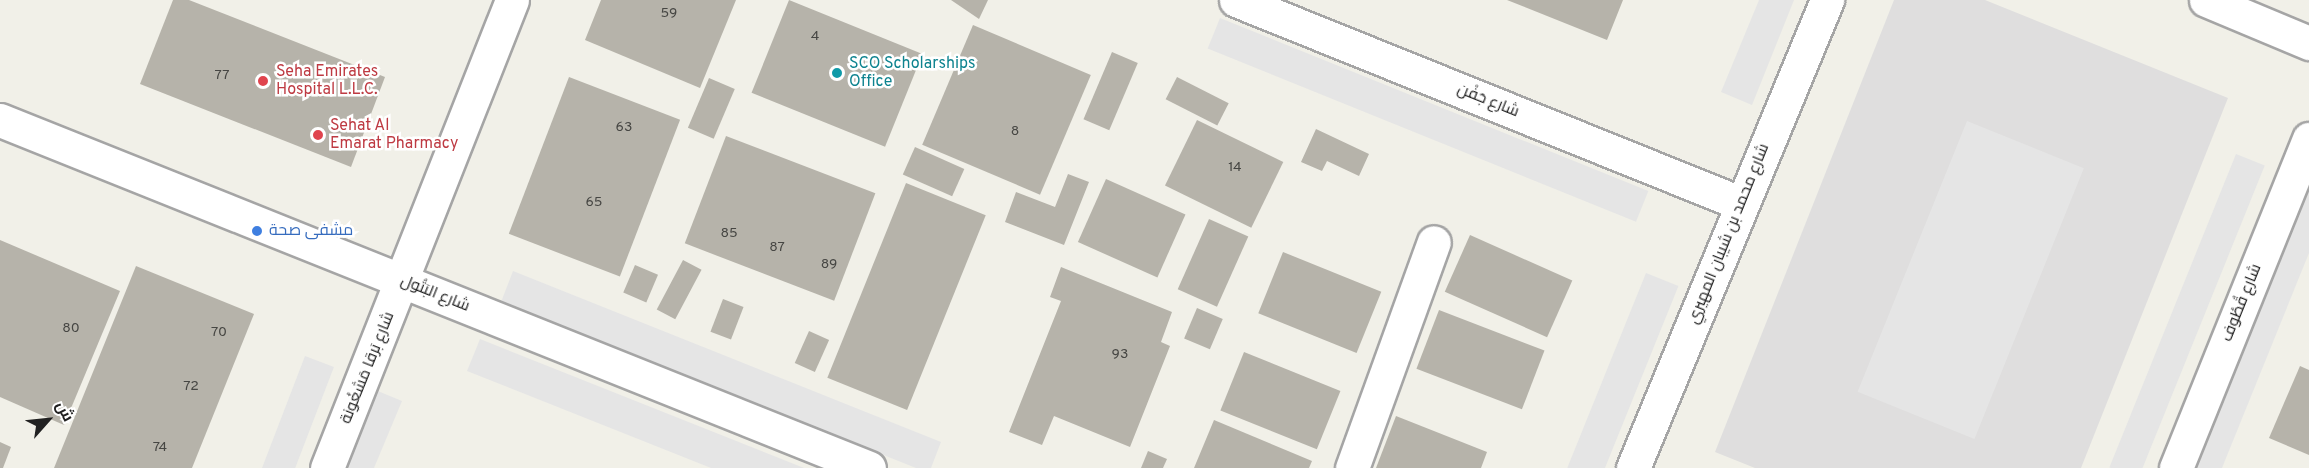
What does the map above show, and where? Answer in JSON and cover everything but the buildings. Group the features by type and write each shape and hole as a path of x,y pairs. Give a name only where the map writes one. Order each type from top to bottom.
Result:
{"street":[{"name":"شارع بَرقا مَشغُونة","path":"327,468 404,281 512,0"},
{"name":"شارع جَفْن","path":"1236,0 1740,203"},
{"name":"شارع محمد بن شيبان المهيري","path":"1633,468 1740,203 1827,0"},
{"path":"2206,0 2309,43"},
{"name":"شارع البَتُول","path":"0,120 869,468"},
{"name":"شارع قُطُوف","path":"2176,468 2309,139"},
{"path":"1352,468 1434,242"}],"shaded area":[{"path":"1759,0 1794,0 1752,105 1721,92"},
{"path":"1894,0 1985,0 2228,98 2081,468 1755,468 1715,452"},
{"path":"1220,18 1648,191 1636,222 1208,49"},
{"path":"1967,121 2084,168 1974,439 1858,392"},
{"path":"2236,154 2265,166 2143,468 2109,467"},
{"path":"2309,179 2309,253 2222,468 2189,468"},
{"path":"513,271 941,442 931,468 916,468 501,302"},
{"path":"1646,273 1678,286 1605,468 1567,468"},
{"path":"480,339 804,468 711,468 467,371"},
{"path":"305,356 334,367 295,468 262,468"},
{"path":"373,389 402,401 374,468 340,468"}],"place":[{"name":"SCO Scholarships Office","path":"837,73"},
{"name":"Seha Emirates Hospital L.L.C.","path":"263,81"},
{"name":"Sehat Al Emarat Pharmacy","path":"318,135"},
{"name":"مشفى صحة","path":"257,231"}]}
